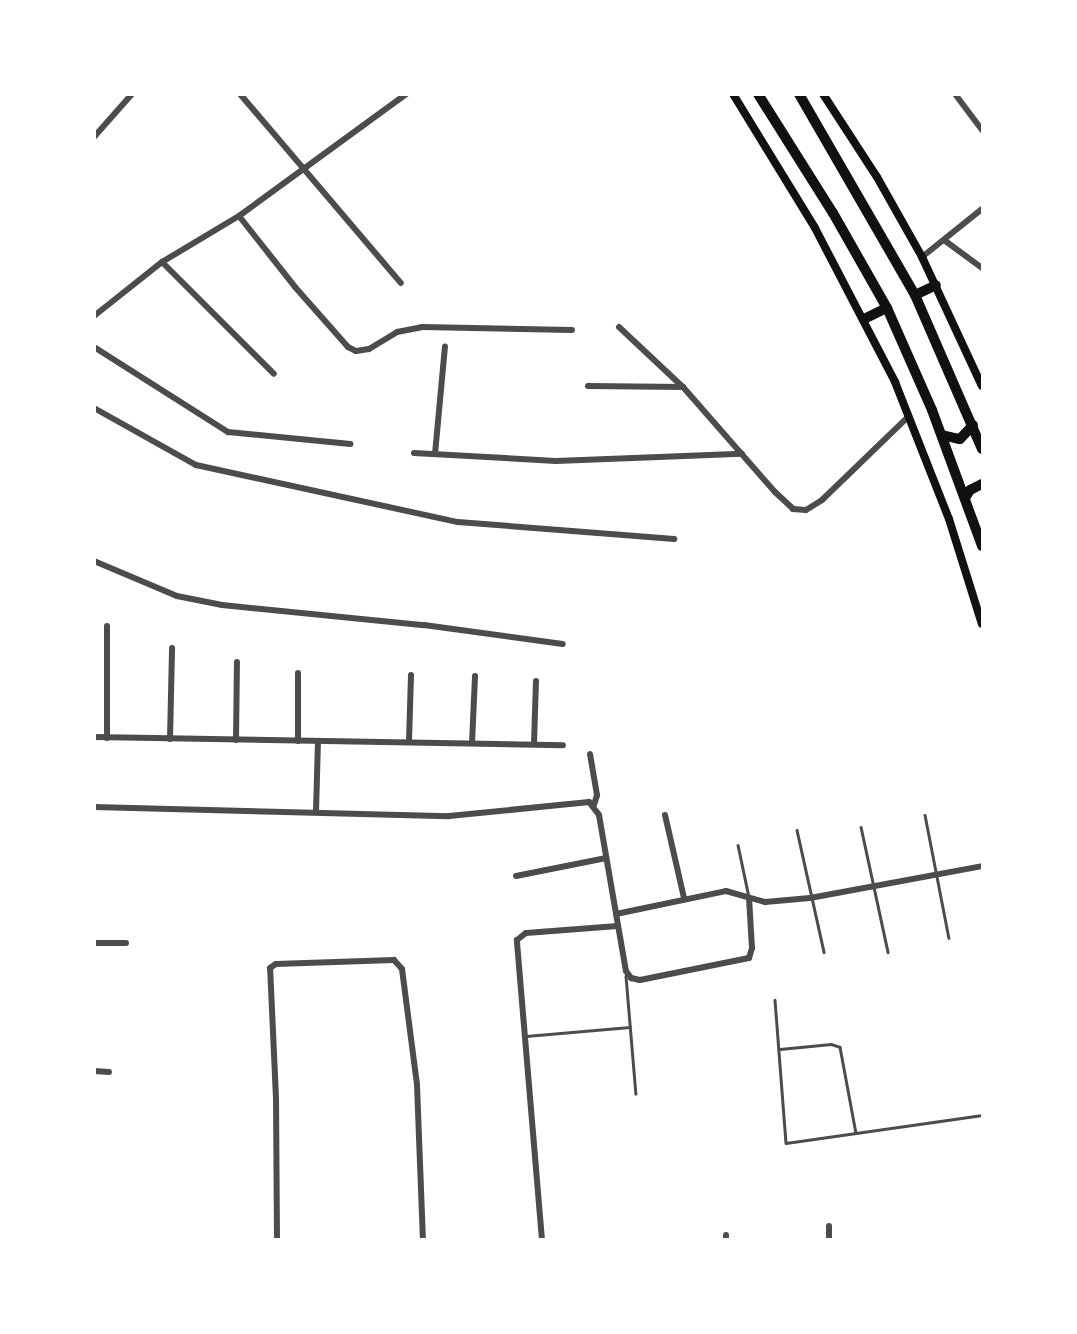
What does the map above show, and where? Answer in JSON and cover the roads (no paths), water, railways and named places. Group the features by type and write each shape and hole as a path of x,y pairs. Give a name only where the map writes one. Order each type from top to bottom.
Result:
{"highway":[{"path":"758,94 833,213 887,308 942,435 982,546"},
{"path":"799,94 915,295 982,449"},
{"path":"915,295 936,285"},
{"path":"864,319 887,308"},
{"path":"942,435 960,439 969,433 973,425"},
{"path":"965,498 970,490 982,484"}],"main road":[{"path":"733,94 801,205 864,319 909,416 949,519 982,624"},
{"path":"823,94 877,177 922,257 982,386"}],"street":[{"path":"94,138 132,94"},
{"path":"240,94 401,283"},
{"path":"94,316 162,262 239,216 406,94"},
{"path":"956,94 982,130"},
{"path":"922,257 982,209"},
{"path":"239,216 302,296 348,347 356,351 369,349 397,332 422,327 572,330"},
{"path":"944,240 982,268"},
{"path":"162,262 274,374"},
{"path":"620,327 683,387 793,509 806,510 822,499 909,416"},
{"path":"435,454 446,346"},
{"path":"94,347 228,432 350,444"},
{"path":"588,386 683,387"},
{"path":"94,408 196,464 209,467 458,522 674,539"},
{"path":"414,453 556,461 741,454"},
{"path":"94,561 177,596 222,605 424,625 563,645"},
{"path":"107,626 107,738"},
{"path":"170,739 172,648"},
{"path":"236,740 237,662"},
{"path":"298,673 298,741"},
{"path":"409,742 411,675"},
{"path":"472,743 475,677"},
{"path":"534,744 536,681"},
{"path":"94,737 563,745"},
{"path":"317,811 318,741"},
{"path":"590,754 597,795 594,805 625,971 631,978 640,979 749,958 752,948 749,898"},
{"path":"94,807 449,816 583,802 594,805"},
{"path":"665,815 684,898"},
{"path":"516,876 606,858"},
{"path":"616,914 726,891 775,902 810,898 982,866"},
{"path":"542,1240 516,946 520,935 618,926"},
{"path":"94,943 126,943"},
{"path":"277,1240 276,1098 270,968 276,964 394,960 402,969 417,1085 422,1240"},
{"path":"94,1071 109,1072"},
{"path":"829,1226 829,1240"}],"lane":[{"path":"925,815 949,938"},
{"path":"861,827 888,952"},
{"path":"797,830 824,952"},
{"path":"738,845 749,898"},
{"path":"625,971 636,1094"},
{"path":"775,1000 786,1143 982,1115"},
{"path":"524,1036 630,1027"},
{"path":"779,1049 831,1044 840,1047 856,1133"}]}
